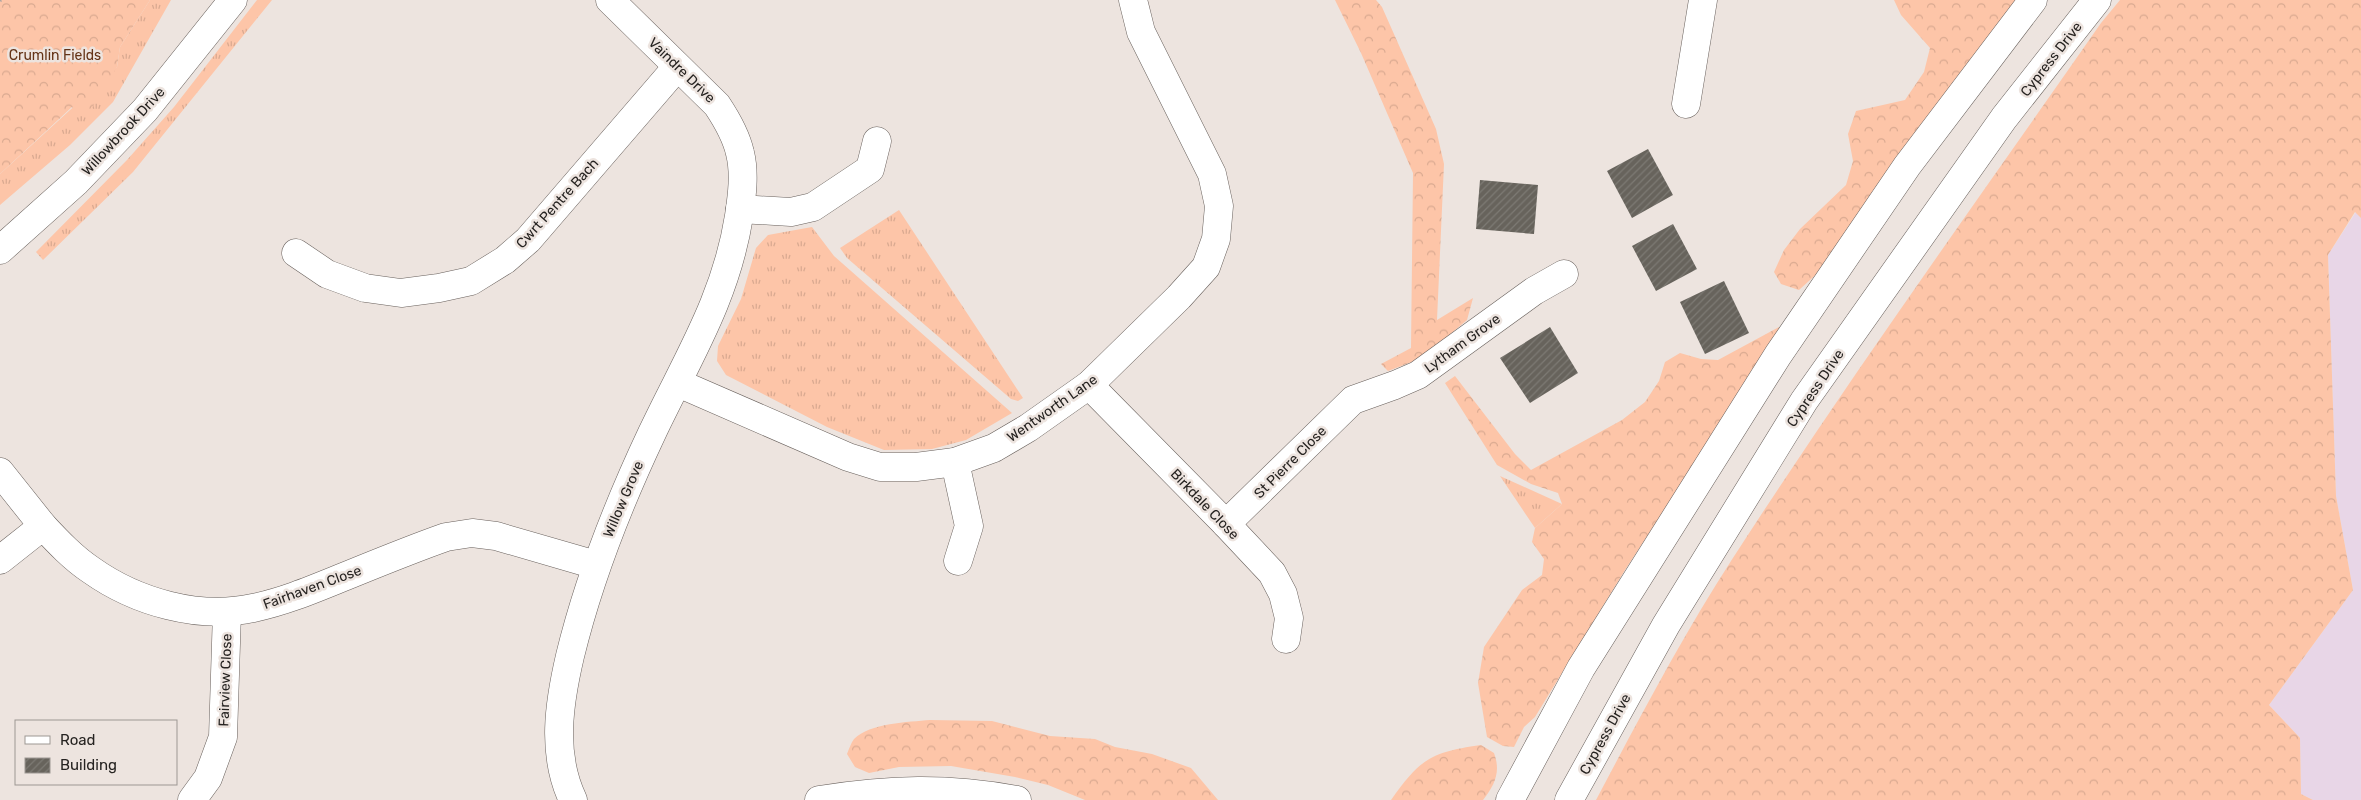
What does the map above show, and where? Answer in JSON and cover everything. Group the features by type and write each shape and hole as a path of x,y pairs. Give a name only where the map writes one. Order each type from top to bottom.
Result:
{"street":[{"name":"Willowbrook Drive","path":"0,250 76,182 145,110 233,0"},
{"name":"Vaindre Drive","path":"610,0 718,105 730,125 740,152 743,177 740,209"},
{"name":"Wentworth Lane","path":"678,383 848,457 880,466 916,467 955,462 994,448 1028,428 1089,385 1179,297 1206,266 1216,239 1220,206 1212,174 1140,32 1133,0"},
{"path":"1686,104 1703,0"},
{"path":"1510,800 1582,668 1778,355 1906,166 2033,0"},
{"name":"Cypress Drive","path":"1569,800 1666,625 1804,401 2004,118 2097,0"},
{"name":"Cwrt Pentre Bach","path":"296,253 327,274 365,288 402,293 440,288 471,281 504,260 528,240 677,67"},
{"path":"740,209 791,212 813,207 870,168 877,141"},
{"name":"Willow Grove","path":"573,800 562,763 558,724 565,678 596,565 610,527 652,432 707,324 734,250 740,209"},
{"name":"Lytham Grove","path":"1353,400 1395,386 1418,375 1534,291 1564,274"},
{"name":"Birkdale Close","path":"1089,385 1272,573 1283,594 1290,624 1286,640"},
{"name":"St Pierre Close","path":"1226,524 1353,400"},
{"path":"955,462 969,526 958,561"},
{"name":"Fairhaven Close","path":"0,472 63,547 90,570 122,589 156,602 189,610 227,612 282,601 446,537 472,533 496,536 596,565"},
{"path":"0,560 44,526"},
{"name":"Fairview Close","path":"192,800 208,778 223,736 227,612"},
{"path":"819,800 871,792 934,790 1017,800"}],"shaded area":[{"path":"2356,212 2361,218 2361,800 2313,800 2301,794 2300,738 2269,705 2353,590 2336,496 2328,255"}],"green space":[{"name":"Crumlin Fields","path":"0,0 150,0 120,47 117,67 92,108 79,114 72,107 0,174"},
{"path":"150,0 171,0 113,102 70,145 0,205 0,174 117,67 120,47"},
{"path":"257,0 272,0 133,172 43,260 36,252 127,160 174,107"},
{"path":"1335,0 1376,0 1382,7 1436,129 1444,164 1437,320 1473,298 1467,320 1422,358 1388,371 1381,364 1411,348 1413,173 1361,53"},
{"path":"1894,0 2025,0 1842,251 1799,290 1781,284 1774,272 1784,250 1800,229 1846,185 1853,161 1848,134 1856,111 1905,100 1924,72 1930,48 1901,15"},
{"path":"2120,0 2361,0 2361,218 2355,212 2328,255 2336,496 2353,590 2269,705 2300,738 2301,794 2313,800 1596,800 1661,679 1731,561 1821,425 1914,290 2101,23"},
{"path":"899,210 1023,398 1018,401 1011,399 847,258 840,248"},
{"path":"812,227 834,256 1012,413 966,440 932,449 884,450 827,427 726,375 717,361 718,346 741,299 756,248 768,235"},
{"path":"1779,327 1783,334 1695,472 1655,524 1625,570 1535,717 1524,727 1514,747 1503,746 1487,737 1478,683 1484,647 1522,590 1542,575 1544,559 1532,542 1535,528 1562,504 1558,493 1531,484 1497,465 1445,383 1455,376 1515,454 1531,470 1622,420 1645,402 1659,381 1665,362 1680,353 1701,359 1718,360"},
{"path":"1500,476 1562,504 1535,528"},
{"path":"930,720 992,721 1050,736 1095,739 1115,747 1152,754 1191,768 1218,800 1085,800 1048,785 1015,777 951,766 899,767 869,773 855,767 847,754 854,739 879,726"},
{"path":"1481,745 1494,753 1497,766 1494,783 1483,800 1391,800 1410,775 1428,760 1450,751"}],"building":[{"path":"1648,149 1673,195 1632,218 1607,171"},
{"path":"1480,180 1538,185 1534,234 1476,229"},
{"path":"1673,224 1697,269 1656,291 1632,246"},
{"path":"1724,281 1749,333 1705,354 1680,302"},
{"path":"1550,327 1578,373 1530,403 1500,358"}]}
